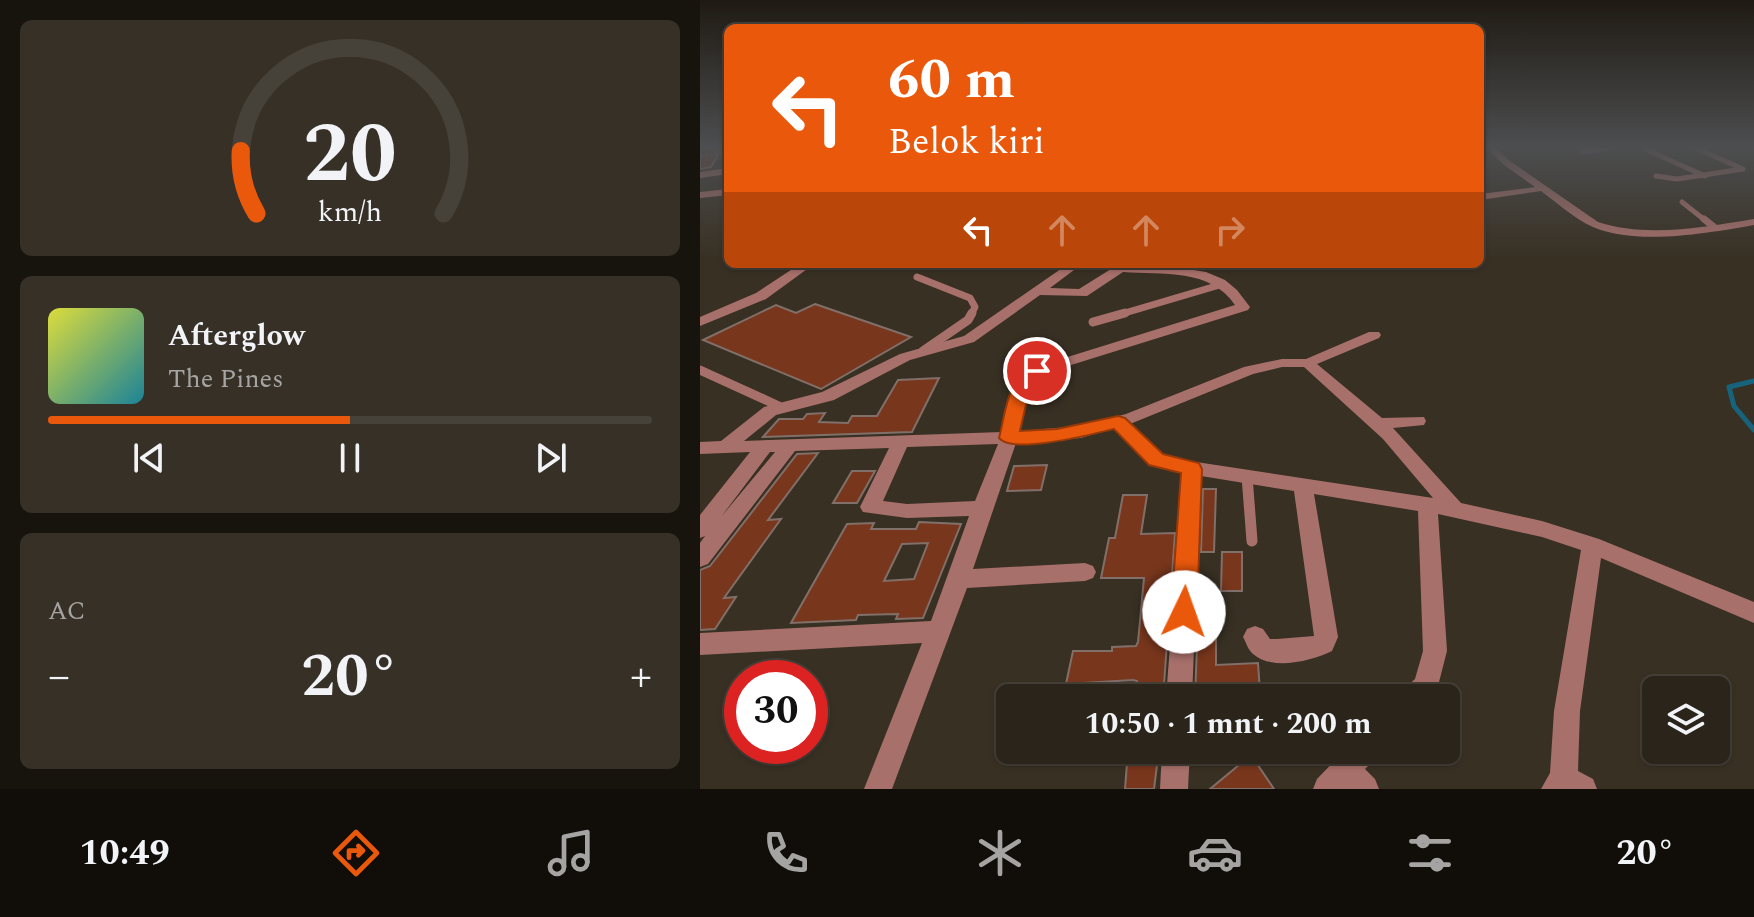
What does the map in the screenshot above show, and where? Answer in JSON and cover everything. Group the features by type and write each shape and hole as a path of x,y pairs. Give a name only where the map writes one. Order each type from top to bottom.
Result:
{"street":[{"path":"1540,185 1594,224 1608,230 1641,232 1737,226 1754,222"},
{"path":"1484,196 1545,188"},
{"path":"700,195 724,192"},
{"path":"1737,226 1754,232"},
{"path":"700,322 761,296 802,268"},
{"path":"724,448 760,416 781,407 828,396 885,365 969,339 1070,268"},
{"path":"1037,291 1082,293 1122,268"},
{"path":"878,789 959,579 1009,438 1021,387 1028,377 1037,371 1242,309 1243,306 1214,278 1186,271 1149,268"},
{"path":"700,448 1057,435 1118,422 1257,368 1282,363 1308,363 1374,335"},
{"path":"1308,363 1320,377 1378,424 1455,509"},
{"path":"1378,424 1418,421"},
{"path":"1118,422 1156,460 1192,469 1455,509 1542,529 1592,545 1754,613"},
{"path":"901,442 870,507 907,511 982,508"},
{"path":"700,558 790,445"},
{"path":"701,528 764,447"},
{"path":"1180,684 1192,469"},
{"path":"1255,637 1260,645 1271,650 1308,650 1324,643 1326,637 1303,485"},
{"path":"1426,684 1435,651 1428,506"},
{"path":"1567,786 1567,711 1592,545"},
{"path":"959,579 1085,572"},
{"path":"700,644 939,631"},
{"path":"1174,789 1175,764"}],"lane":[{"path":"1682,202 1714,227"},
{"path":"917,277 970,298 975,307 968,320 923,351"},
{"path":"1093,322 1223,284"},
{"path":"700,370 781,407"},
{"path":"1247,476 1252,541"}],"building":[{"path":"815,304 911,337 821,389 703,340 776,305 796,313"},
{"path":"939,378 912,432 763,437 779,419 803,419 807,414 825,413 819,422 848,423 852,416 877,416 898,380"},
{"path":"818,453 768,520 781,519 724,598 736,597 715,629 700,630 700,570 710,566 797,454"},
{"path":"1047,465 1041,490 1007,491 1014,466"},
{"path":"852,471 875,471 857,503 833,503"},
{"path":"1203,489 1216,489 1214,552 1201,552"},
{"path":"1123,495 1147,495 1141,534 1175,533 1164,684 1137,684 1133,680 1066,684 1073,651 1112,651 1112,647 1136,646 1138,642 1144,578 1101,578 1109,538 1115,538"},
{"path":"919,522 961,524 923,618 896,619 898,614 858,615 856,620 791,623 847,524 874,523 871,529 916,529","holes":["928,543 914,579 884,581 902,544"]},
{"path":"1222,552 1242,552 1242,591 1221,591"},
{"path":"1199,594 1216,595 1216,665 1258,663 1259,684 1196,684"},
{"path":"1127,764 1157,764 1154,789 1125,789"},
{"path":"1240,764 1257,764 1274,789 1210,789"}],"waterway":[{"path":"1754,381 1729,387 1734,406 1754,430"}],"route":[{"path":"1037,371 1021,387 1009,438 1081,432 1118,422 1156,460 1192,469 1184,612"}]}
